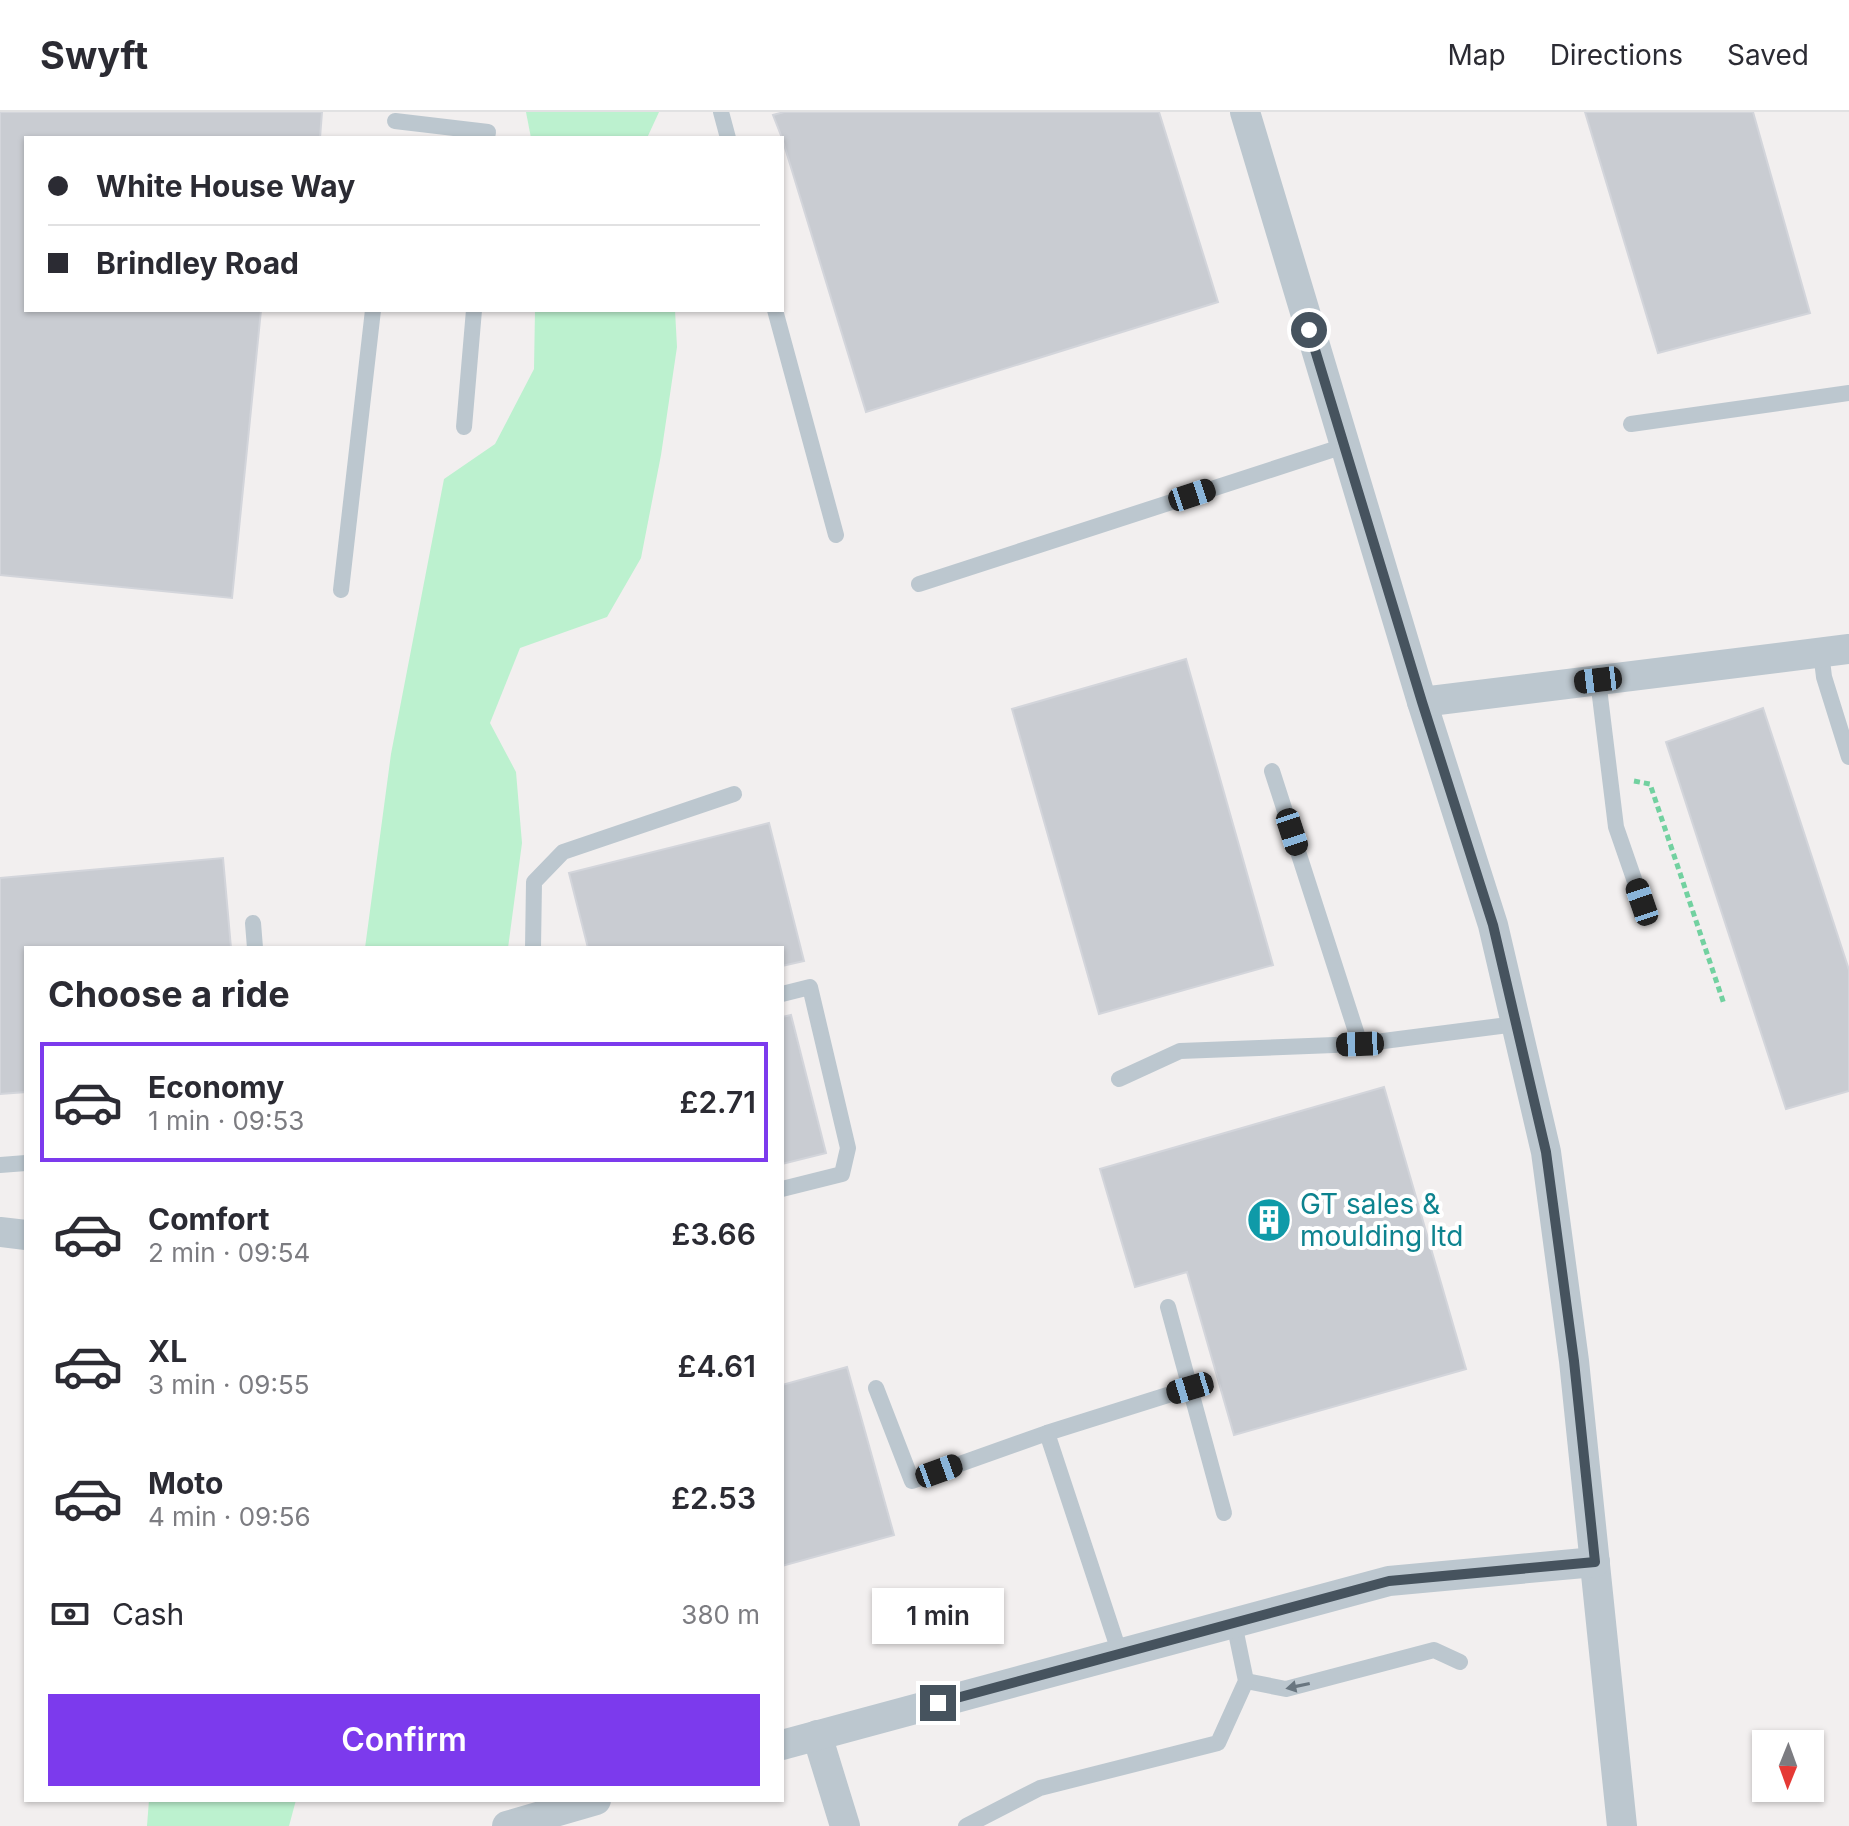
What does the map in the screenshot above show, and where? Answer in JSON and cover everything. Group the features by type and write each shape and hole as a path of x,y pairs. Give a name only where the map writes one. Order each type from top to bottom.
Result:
{"street":[{"path":"1245,112 1422,702 1493,925 1546,1152 1574,1361 1622,1826"},
{"path":"1422,702 1835,650"},
{"path":"0,1232 24,1235"},
{"path":"784,1744 1389,1581 1595,1562"},
{"path":"817,1735 845,1826"},
{"path":"507,1826 554,1806 582,1802"}],"lane":[{"path":"721,112 727,136"},
{"path":"395,124 488,132 487,136"},
{"path":"341,590 373,312"},
{"path":"464,427 474,312"},
{"path":"776,312 836,535"},
{"path":"1631,424 1849,393"},
{"path":"919,584 1344,446"},
{"path":"1835,650 1824,677 1849,757"},
{"path":"1598,680 1616,827 1642,902"},
{"path":"1272,771 1360,1044"},
{"path":"533,946 534,882 563,852 734,794"},
{"path":"253,923 255,946"},
{"path":"784,994 810,987 848,1148 842,1174 784,1188"},
{"path":"1119,1079 1180,1051 1360,1044 1516,1024"},
{"path":"0,1165 24,1163"},
{"path":"1168,1307 1224,1513"},
{"path":"876,1388 912,1481 1047,1433 1190,1388"},
{"path":"1047,1433 1120,1654"},
{"path":"966,1826 1040,1788 1218,1743 1246,1681 1234,1623"},
{"path":"1246,1681 1286,1689 1434,1650 1460,1662"}],"path":[{"path":"1610,775 1650,784 1724,1004"}],"green space":[{"path":"526,112 659,112 648,136 531,136"},
{"path":"535,312 675,312 677,347 641,558 607,617 520,648 490,723 516,772 522,843 508,946 365,946 391,754 444,479 495,444 534,369"},
{"path":"149,1802 295,1802 289,1826 147,1826"}],"building":[{"path":"0,112 322,112 320,136 24,136 24,312 261,312 232,598 0,575"},
{"path":"784,112 1159,112 1218,302 866,412 784,145 784,136 781,136 773,115"},
{"path":"1585,112 1753,112 1810,313 1658,353"},
{"path":"1186,659 1273,965 1099,1014 1012,709"},
{"path":"1763,708 1849,970 1849,1091 1786,1109 1666,742"},
{"path":"769,823 804,961 784,966 784,946 587,946 569,873"},
{"path":"223,858 231,946 24,946 24,1092 0,1094 0,878"},
{"path":"791,1015 826,1153 784,1164 784,1017"},
{"name":"GT sales & moulding ltd","path":"1384,1087 1466,1369 1234,1435 1187,1272 1135,1287 1100,1169"},
{"path":"847,1367 894,1535 784,1565 784,1384"}],"place":[{"name":"GT sales & moulding ltd","path":"1269,1220"}],"route":[{"path":"938,1703 1389,1581 1595,1562 1574,1361 1546,1152 1493,925 1309,330"}]}
